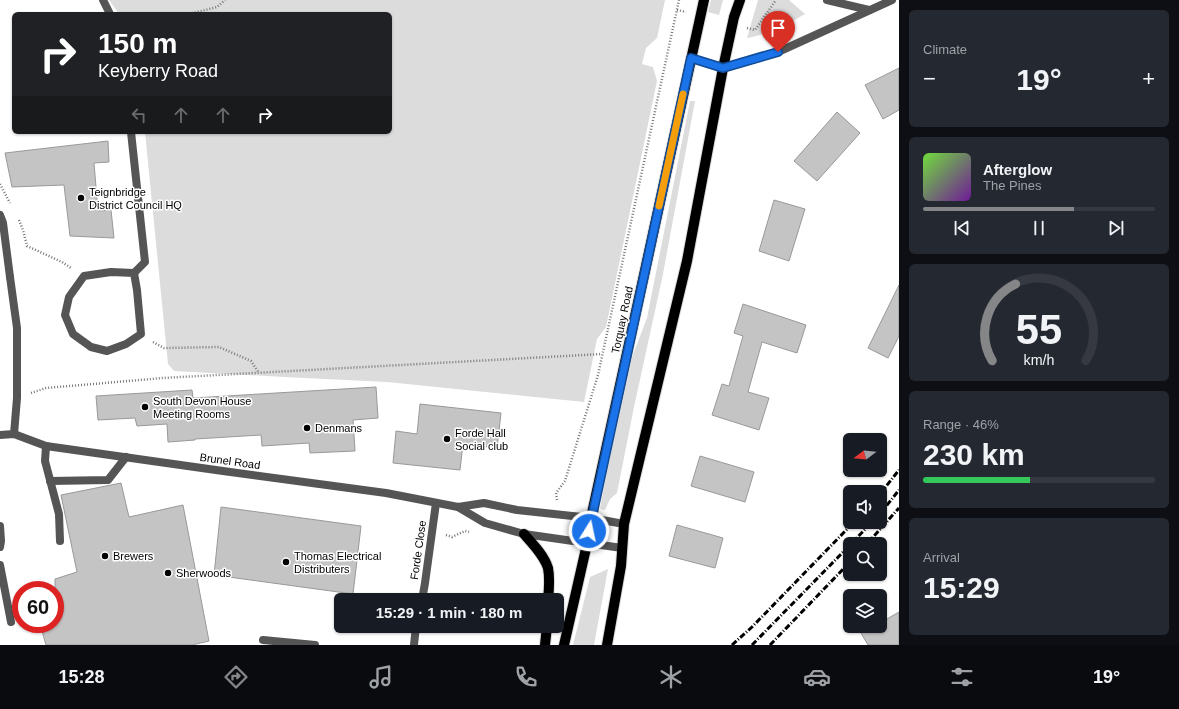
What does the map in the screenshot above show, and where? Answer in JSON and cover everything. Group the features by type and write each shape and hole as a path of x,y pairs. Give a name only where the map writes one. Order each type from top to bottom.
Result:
{"main road":[{"name":"Torquay Road","path":"564,645 704,0"},
{"path":"607,645 621,566 624,524 687,261 723,68 734,17 740,0"},
{"path":"524,534 538,549 548,567 548,593"},
{"path":"544,645 546,633"}],"street":[{"path":"103,0 109,12"},
{"path":"827,0 869,10"},
{"path":"691,58 723,68 778,52 892,0"},
{"path":"131,134 145,262 134,273 111,272 84,276 69,297 65,315 73,334 91,347 107,351 126,344 141,334 134,273"},
{"path":"0,215 3,223 17,328 17,398 14,434"},
{"name":"Brunel Road","path":"0,435 14,434 46,446 386,493 436,502 458,507 485,523 524,534 622,548"},
{"path":"46,446 45,461 59,514 60,540"},
{"path":"50,481 108,480 126,457"},
{"name":"Forde Close","path":"423,593 436,502"},
{"name":"Brunel Road","path":"458,507 484,503 517,510 591,518 624,524"},
{"path":"0,526 0,547"},
{"path":"0,565 11,622"},
{"path":"414,645 415,633"},
{"path":"263,640 315,645"}],"path":[{"path":"198,12 217,7 225,0"},
{"path":"556,493 565,481 598,375 679,0"},
{"path":"0,184 13,210"},
{"path":"17,216 23,230 27,246 62,262 84,276"},
{"path":"141,334 164,348 219,347 251,361 259,373"},
{"path":"17,398 46,388 163,378 602,354"},
{"path":"432,532 452,537 466,531 473,532"}],"shaded area":[{"path":"109,0 665,0 657,38 646,48 642,64 653,67 657,81 606,327 597,339 584,402 387,382 174,371 168,364 145,134 392,134 392,12 118,12"},
{"path":"711,0 723,0 719,15 708,12"},
{"path":"758,0 789,0 805,14 777,28 747,38"},
{"path":"690,101 695,101 663,274 617,493 610,499 605,510 602,510 600,508 626,373 647,318"},
{"path":"608,569 594,645 573,645 590,577"}],"building":[{"path":"899,68 899,110 883,119 865,85"},
{"path":"837,112 860,133 817,181 794,161"},
{"name":"Teignbridge District Council HQ","path":"108,141 109,162 94,163 98,211 111,210 114,238 70,236 64,185 12,187 5,153"},
{"path":"774,200 805,209 789,261 759,251"},
{"path":"899,285 899,336 888,358 868,348"},
{"path":"743,304 806,325 797,353 762,342 748,392 769,398 759,430 712,415 722,384 729,386 743,336 734,333"},
{"name":"Denmans","path":"376,387 378,418 353,420 355,451 310,453 309,443 262,446 261,435 168,442 167,424 137,426 135,418 98,420 96,396 192,390 193,398"},
{"name":"Forde Hall Social club","path":"420,404 501,413 497,448 463,444 460,470 393,463 396,431 417,434"},
{"path":"700,456 754,472 745,502 691,486"},
{"path":"121,483 129,517 183,505 209,641 192,645 46,645 43,633 64,633 64,581 55,581 55,579 77,572 61,495"},
{"name":"Thomas Electrical Distributers","path":"221,507 361,526 353,593 214,575"},
{"path":"677,525 723,538 715,568 669,556"},
{"path":"899,612 899,645 868,645 861,633 887,633 887,619"}],"railway":[{"path":"887,485 899,470"},
{"path":"887,505 899,490"},
{"path":"873,537 899,508"},
{"path":"732,645 752,627 847,529"},
{"path":"858,537 865,529"},
{"path":"752,645 843,552"},
{"path":"770,645 843,569"}],"slow traffic":[{"path":"659,206 683,94"}],"place":[{"name":"Teignbridge District Council HQ","path":"81,198"},
{"name":"South Devon House Meeting Rooms","path":"145,407"},
{"name":"Denmans","path":"307,428"},
{"name":"Forde Hall Social club","path":"447,439"},
{"name":"Brewers","path":"105,556"},
{"name":"Thomas Electrical Distributers","path":"286,562"},
{"name":"Sherwoods","path":"168,573"}],"route":[{"path":"589,531 691,58 723,68 778,52"}]}
